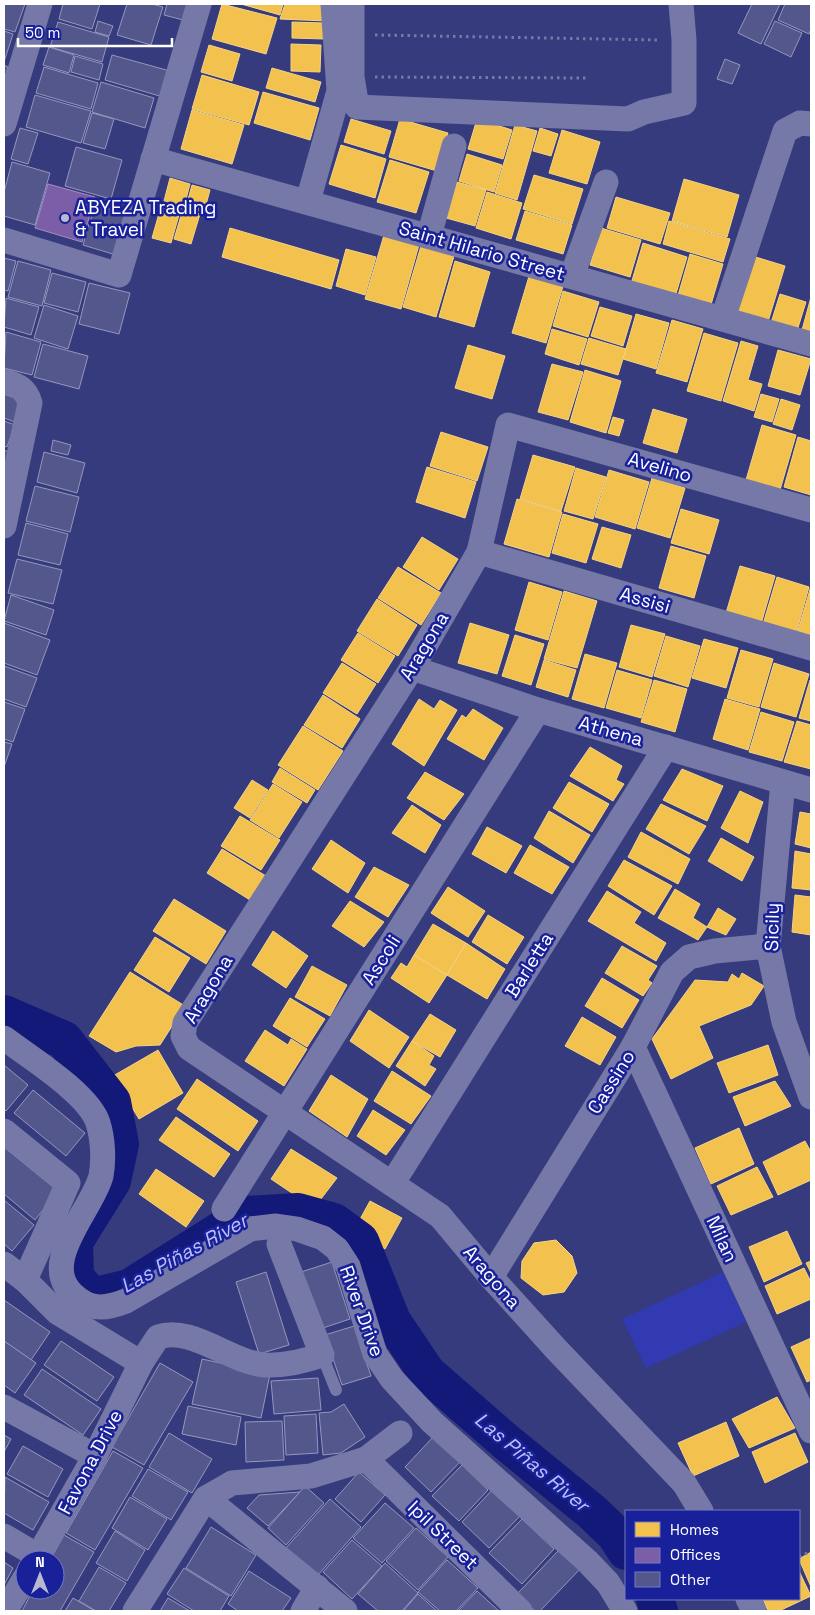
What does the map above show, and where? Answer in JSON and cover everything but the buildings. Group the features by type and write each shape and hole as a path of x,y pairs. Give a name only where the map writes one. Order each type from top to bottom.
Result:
{"street":[{"path":"4,124 40,4"},
{"path":"4,240 119,275 199,4"},
{"path":"308,201 338,91 332,4"},
{"path":"352,4 352,77 357,107 628,119 644,112 684,103 684,40 681,4"},
{"path":"723,318 785,131 800,123 811,124"},
{"path":"429,236 454,146"},
{"name":"Saint Hilario Street","path":"153,159 308,201 811,344"},
{"path":"572,276 606,182"},
{"path":"4,381 20,386 27,392 30,403 30,413 4,526"},
{"name":"Avelino","path":"508,425 811,510"},
{"name":"Aragona","path":"508,425 478,552 412,668 185,1023 183,1036 189,1048 440,1216 491,1277 556,1349 684,1483 700,1510"},
{"name":"Assisi","path":"478,552 811,648"},
{"name":"Athena","path":"412,668 538,710 811,790"},
{"name":"Ascoli","path":"224,1210 538,710"},
{"name":"Barletta","path":"392,1184 666,747"},
{"name":"Sicily","path":"783,782 768,946 784,1022 811,1097"},
{"name":"Cassino","path":"491,1277 633,1047 672,972 689,957 768,946"},
{"name":"River Drive","path":"4,1038 48,1070 88,1105 98,1123 103,1164 100,1178 70,1236 61,1260 64,1281 72,1295 87,1306 94,1307 107,1308 126,1301 250,1228 276,1226 297,1229 323,1238 337,1249 348,1266 375,1354 392,1379 432,1422 587,1561 608,1582 625,1611"},
{"name":"Milan","path":"633,1047 811,1431"},
{"path":"4,1131 68,1183 25,1280"},
{"path":"279,1244 322,1356"},
{"path":"4,1264 25,1280 57,1312 141,1363"},
{"name":"Favona Drive","path":"42,1550 95,1456 141,1363 158,1338 176,1333 263,1365 294,1364 322,1356"},
{"path":"4,1407 95,1456"},
{"path":"135,1611 206,1498 232,1484 311,1476 366,1459 400,1433"},
{"name":"Ipil Street","path":"366,1459 520,1611"},
{"path":"206,1498 345,1611"},
{"path":"4,1536 25,1550"},
{"path":"303,1611 317,1587"},
{"path":"5,1611 15,1594"}],"lane":[{"path":"322,1356 336,1390"}],"path":[{"path":"352,35 684,40"},
{"path":"352,77 587,78"}],"shaded area":[{"path":"723,1272 746,1322 646,1368 622,1319"}],"waterway":[{"name":"Las Piñas River","path":"4,1014 64,1040 112,1102 120,1144 112,1181 74,1242 75,1277 92,1297 129,1288 245,1215 298,1212 334,1222 360,1241 392,1321 427,1373 505,1441 592,1512 615,1534 625,1549"},
{"name":"Las Piñas River","path":"655,1600 659,1611"}],"place":[{"name":"ABYEZA Trading & Travel","path":"65,218"}]}
